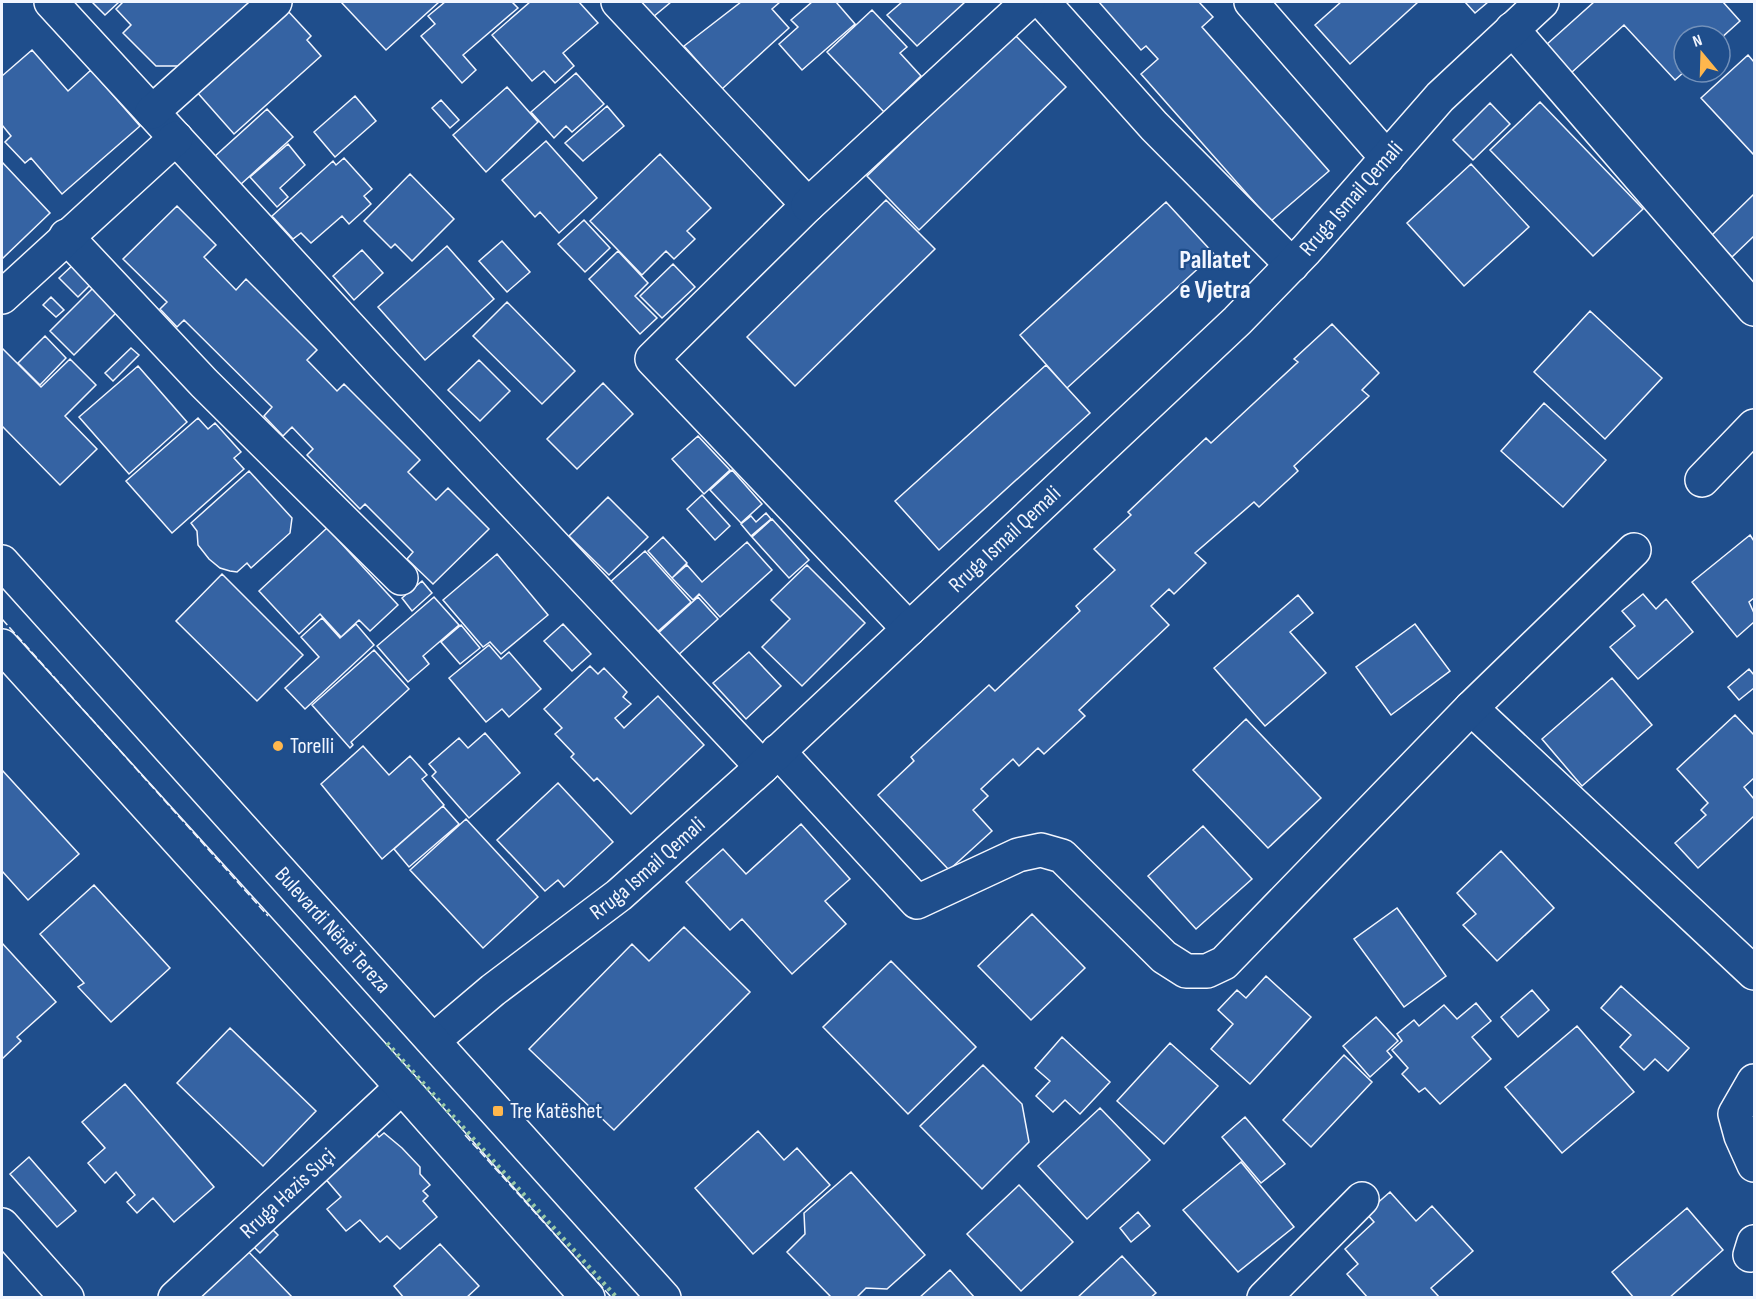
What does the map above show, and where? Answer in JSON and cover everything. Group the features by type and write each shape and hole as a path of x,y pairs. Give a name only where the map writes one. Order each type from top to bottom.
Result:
{"street":[{"path":"51,2 385,366 770,759 917,902 1018,855 1041,850 1062,856 1164,957 1186,971 1207,971 1224,963 1472,708 1634,550"},
{"path":"152,112 275,2"},
{"path":"618,2 808,205"},
{"path":"909,629 651,357 808,205 1028,2"},
{"path":"1043,2 1154,126 1292,265"},
{"path":"1251,2 1388,158"},
{"name":"Rruga Ismail Qemali","path":"434,1040 494,990 620,896 909,629 1237,321 1292,265 1440,97 1542,2"},
{"path":"1512,29 1755,309"},
{"path":"2,297 66,236 177,138"},
{"path":"66,236 204,382 401,578"},
{"path":"1702,480 1755,426"},
{"name":"Bulevardi Nënë Tereza","path":"2,562 664,1298"},
{"path":"2,646 402,1087 588,1298"},
{"path":"1472,708 1755,973"},
{"path":"1755,1081 1745,1094 1735,1114 1741,1136 1755,1165"},
{"name":"Rruga Hazis Suçi","path":"175,1298 402,1087"},
{"path":"1264,1298 1362,1199"},
{"path":"2,1225 68,1298"}],"building":[{"path":"92,2 119,2 105,15"},
{"path":"123,2 251,2 186,66 156,66 123,33 131,25 116,9"},
{"path":"341,2 439,2 386,50"},
{"path":"445,2 512,2 518,8 463,55 476,70 462,83 421,36 435,24 428,16"},
{"path":"530,2 579,2 598,23 563,53 574,66 555,83 544,71 532,81 492,35"},
{"path":"639,2 671,2 653,17"},
{"path":"741,2 780,2 772,9 789,28 722,89 684,46"},
{"path":"812,2 836,2 855,24 802,70 779,44 798,27 791,20"},
{"path":"902,2 965,2 917,46 887,15"},
{"path":"1099,2 1199,2 1213,17 1202,27 1329,171 1271,221 1141,74 1158,59 1146,46 1141,50"},
{"path":"1341,2 1418,2 1350,64 1315,25"},
{"path":"1465,2 1488,2 1475,13"},
{"path":"1594,2 1723,2 1740,21 1732,28 1732,24 1672,24 1672,77 1624,25 1571,73 1546,45"},
{"path":"287,10 311,36 307,40 321,56 234,134 196,91"},
{"path":"872,10 907,47 900,53 921,76 884,112 827,52"},
{"path":"1014,34 1066,87 919,230 867,176"},
{"path":"32,50 68,91 91,70 140,126 62,194 31,158 25,163 5,142 11,136 2,125 2,76"},
{"path":"1748,55 1754,62 1754,155 1701,98 1716,84 1732,84 1732,70"},
{"path":"576,73 604,104 572,132 566,126 554,138 531,112"},
{"path":"507,87 538,122 486,172 453,135"},
{"path":"355,96 376,121 335,157 314,132"},
{"path":"441,100 459,120 450,128 432,108"},
{"path":"1540,102 1643,209 1593,256 1490,150"},
{"path":"1490,103 1510,124 1473,160 1453,140"},
{"path":"607,106 624,126 583,161 565,143"},
{"path":"267,109 293,137 240,185 214,157"},
{"path":"546,141 597,198 559,233 540,212 535,217 502,180"},
{"path":"288,144 305,165 280,188 288,197 277,207 250,177"},
{"path":"660,154 711,208 687,231 695,239 674,259 666,251 642,275 590,221"},
{"path":"344,158 372,189 364,196 371,204 349,224 342,216 311,243 301,233 293,239 272,216 333,161 336,165"},
{"path":"2,162 50,213 2,259"},
{"path":"1471,164 1529,227 1464,286 1407,223"},
{"path":"410,174 454,219 412,261 395,244 391,248 364,221"},
{"path":"1754,194 1754,236 1732,257 1712,235"},
{"path":"886,200 935,249 795,386 747,337"},
{"path":"1166,202 1214,254 1067,388 1020,335"},
{"path":"177,206 216,245 204,257 236,290 246,279 317,350 307,360 337,391 344,384 420,460 408,472 436,500 448,488 489,529 433,584 407,559 413,552 365,504 360,509 307,455 313,449 292,427 283,436 264,416 272,407 184,320 177,327 160,309 167,302 123,259"},
{"path":"584,220 610,248 585,272 558,244"},
{"path":"502,241 530,272 507,292 479,261"},
{"path":"447,246 494,299 425,360 378,307"},
{"path":"362,250 383,273 354,300 333,276"},
{"path":"618,251 648,283 635,296 657,318 640,334 589,279"},
{"path":"75,263 93,282 78,297 59,278"},
{"path":"673,264 695,287 662,318 640,296"},
{"path":"93,288 117,312 74,355 50,331"},
{"path":"51,297 64,310 56,317 43,305"},
{"path":"507,302 575,371 542,404 473,336"},
{"path":"1590,311 1662,378 1605,439 1534,372"},
{"path":"1332,324 1379,373 1362,390 1369,396 1294,466 1298,471 1259,507 1254,502 1195,553 1206,563 1174,594 1169,589 1151,606 1169,625 1079,710 1085,716 1044,754 1038,748 1019,766 1013,759 981,789 988,796 973,810 992,831 949,870 878,795 914,761 911,757 989,685 995,691 1080,611 1076,606 1115,570 1094,549 1131,515 1128,512 1206,438 1211,443 1298,362 1294,359"},
{"path":"45,336 66,358 40,385 18,363"},
{"path":"2,348 41,387 70,359 96,385 65,416 97,449 60,485 2,426"},
{"path":"131,348 139,355 113,381 105,373"},
{"path":"479,360 510,391 480,421 448,390"},
{"path":"1046,365 1090,413 939,550 895,501"},
{"path":"138,366 187,422 129,474 79,417"},
{"path":"603,383 633,414 577,469 547,439"},
{"path":"1544,403 1606,460 1563,507 1501,451"},
{"path":"198,418 208,429 215,423 241,452 234,458 244,469 172,533 126,481"},
{"path":"698,436 730,470 704,494 672,459"},
{"path":"732,470 762,504 741,523 710,490"},
{"path":"249,471 292,518 290,533 251,568 247,563 237,572 230,571 220,568 209,559 198,545 197,531 191,523"},
{"path":"702,495 730,526 715,540 687,509"},
{"path":"608,497 648,537 609,575 569,536"},
{"path":"766,513 771,519 751,536 741,524 751,516 756,522"},
{"path":"772,519 809,560 789,578 752,537"},
{"path":"327,528 398,605 370,631 359,620 341,637 320,614 299,634 259,591"},
{"path":"1750,535 1754,541 1754,598 1749,602 1754,613 1754,622 1737,637 1692,582"},
{"path":"663,537 687,563 672,578 648,551"},
{"path":"747,542 772,570 720,617 699,594 693,600 672,578 687,565 702,582"},
{"path":"645,551 691,602 655,634 609,583"},
{"path":"497,554 548,615 501,654 490,642 483,647 443,600"},
{"path":"807,565 865,623 802,686 762,647 790,619 771,600"},
{"path":"222,574 303,655 257,701 176,621"},
{"path":"422,581 432,593 412,611 402,598"},
{"path":"1643,594 1656,609 1666,599 1693,632 1638,679 1610,647 1635,626 1622,611"},
{"path":"1298,595 1313,613 1290,632 1326,673 1265,726 1214,668"},
{"path":"434,597 459,625 423,656 429,664 408,682 377,646"},
{"path":"698,597 718,619 675,658 655,636"},
{"path":"322,618 340,638 356,624 374,645 305,709 285,688 319,657 301,637"},
{"path":"563,624 591,654 572,671 544,641"},
{"path":"1415,624 1450,671 1391,715 1356,667"},
{"path":"461,625 480,648 460,664 441,642"},
{"path":"489,645 501,659 509,652 541,689 509,717 502,709 486,722 449,678"},
{"path":"374,650 409,689 351,742 353,745 350,748 312,705"},
{"path":"749,652 781,686 746,719 713,683"},
{"path":"590,666 598,674 604,668 627,692 623,697 631,704 615,718 624,728 658,696 704,745 631,814 597,778 594,781 571,757 574,754 555,734 562,728 544,709"},
{"path":"1749,669 1754,675 1754,688 1739,700 1728,687"},
{"path":"1612,678 1652,725 1582,786 1542,739"},
{"path":"1735,715 1754,735 1754,778 1744,787 1754,799 1754,816 1698,868 1675,843 1706,815 1701,810 1708,803 1677,769"},
{"path":"1246,719 1321,798 1268,848 1193,770"},
{"path":"485,733 520,773 469,818 432,776 436,772 429,764 459,738 468,748"},
{"path":"363,746 389,775 410,756 427,775 422,779 444,805 382,859 321,784"},
{"path":"2,770 79,854 28,900 2,871"},
{"path":"558,783 613,842 564,887 558,880 545,891 497,840"},
{"path":"443,806 459,824 409,867 394,849"},
{"path":"466,819 538,897 483,948 410,870"},
{"path":"801,824 850,879 825,901 846,924 792,974 742,919 730,930 686,882 723,849 746,874"},
{"path":"1203,826 1252,879 1196,929 1148,876"},
{"path":"1501,851 1554,908 1497,961 1463,925 1476,914 1457,893"},
{"path":"94,885 170,968 111,1022 78,987 84,983 40,934"},
{"path":"1397,908 1446,976 1404,1007 1354,939"},
{"path":"1032,914 1085,968 1031,1020 978,966"},
{"path":"684,927 750,992 614,1130 529,1049 632,944 649,961"},
{"path":"2,943 56,1002 17,1037 21,1041 2,1059"},
{"path":"891,961 976,1047 908,1114 823,1027"},
{"path":"1266,976 1311,1017 1250,1084 1211,1049 1233,1024 1218,1010 1237,990 1246,998"},
{"path":"1621,986 1689,1048 1668,1071 1655,1059 1644,1070 1620,1047 1631,1035 1601,1008"},
{"path":"1532,990 1549,1010 1518,1037 1501,1017"},
{"path":"1476,1003 1491,1021 1472,1037 1491,1059 1440,1104 1425,1088 1419,1092 1402,1074 1408,1068 1392,1050 1402,1041 1397,1034 1414,1020 1419,1026 1444,1005 1457,1019"},
{"path":"1376,1017 1398,1041 1387,1051 1392,1057 1370,1077 1343,1046"},
{"path":"1577,1026 1634,1092 1562,1153 1505,1087"},
{"path":"230,1028 316,1111 263,1166 177,1083"},
{"path":"1062,1037 1110,1082 1080,1114 1065,1100 1053,1112 1036,1096 1050,1081 1035,1068"},
{"path":"1170,1043 1218,1086 1164,1144 1117,1101"},
{"path":"1344,1055 1372,1082 1311,1147 1283,1120"},
{"path":"983,1065 1022,1104 1029,1142 982,1189 920,1126"},
{"path":"125,1084 214,1187 174,1222 153,1198 137,1213 127,1202 135,1195 116,1172 105,1183 88,1163 105,1148 82,1122"},
{"path":"1100,1108 1150,1160 1087,1219 1038,1166"},
{"path":"1245,1117 1285,1164 1261,1183 1222,1137"},
{"path":"374,1131 379,1137 384,1133 402,1148 420,1167 420,1174 430,1185 423,1191 428,1196 423,1201 437,1217 400,1249 387,1236 380,1242 360,1220 346,1231 327,1209 341,1197 323,1176"},
{"path":"758,1131 784,1160 797,1148 830,1185 753,1254 695,1188"},
{"path":"29,1157 76,1211 57,1227 10,1174"},
{"path":"1241,1162 1294,1227 1238,1272 1183,1210"},
{"path":"851,1172 925,1255 887,1289 866,1288 856,1298 832,1298 787,1252 805,1234 804,1213"},
{"path":"1019,1185 1073,1242 1021,1291 967,1234"},
{"path":"1390,1192 1416,1221 1432,1206 1473,1251 1431,1288 1440,1298 1368,1298 1347,1274 1358,1264 1345,1249 1374,1222 1366,1213"},
{"path":"1687,1208 1723,1250 1669,1298 1634,1298 1612,1272"},
{"path":"1138,1212 1150,1226 1131,1242 1120,1228"},
{"path":"271,1228 278,1235 260,1253 252,1245"},
{"path":"440,1244 479,1286 466,1298 404,1298 394,1286"},
{"path":"244,1247 293,1298 192,1298"},
{"path":"1122,1256 1156,1293 1150,1298 1077,1298"},
{"path":"950,1270 975,1298 919,1298"}],"hedge":[{"path":"387,1043 617,1298"}],"fence":[{"path":"2,619 268,916"},
{"path":"465,1135 612,1298"}],"place":[{"name":"Torelli","path":"278,746"},
{"name":"Tre Katëshet","path":"498,1111"}],"district":[{"name":"Pallatet e Vjetra","path":"1215,275"}]}
